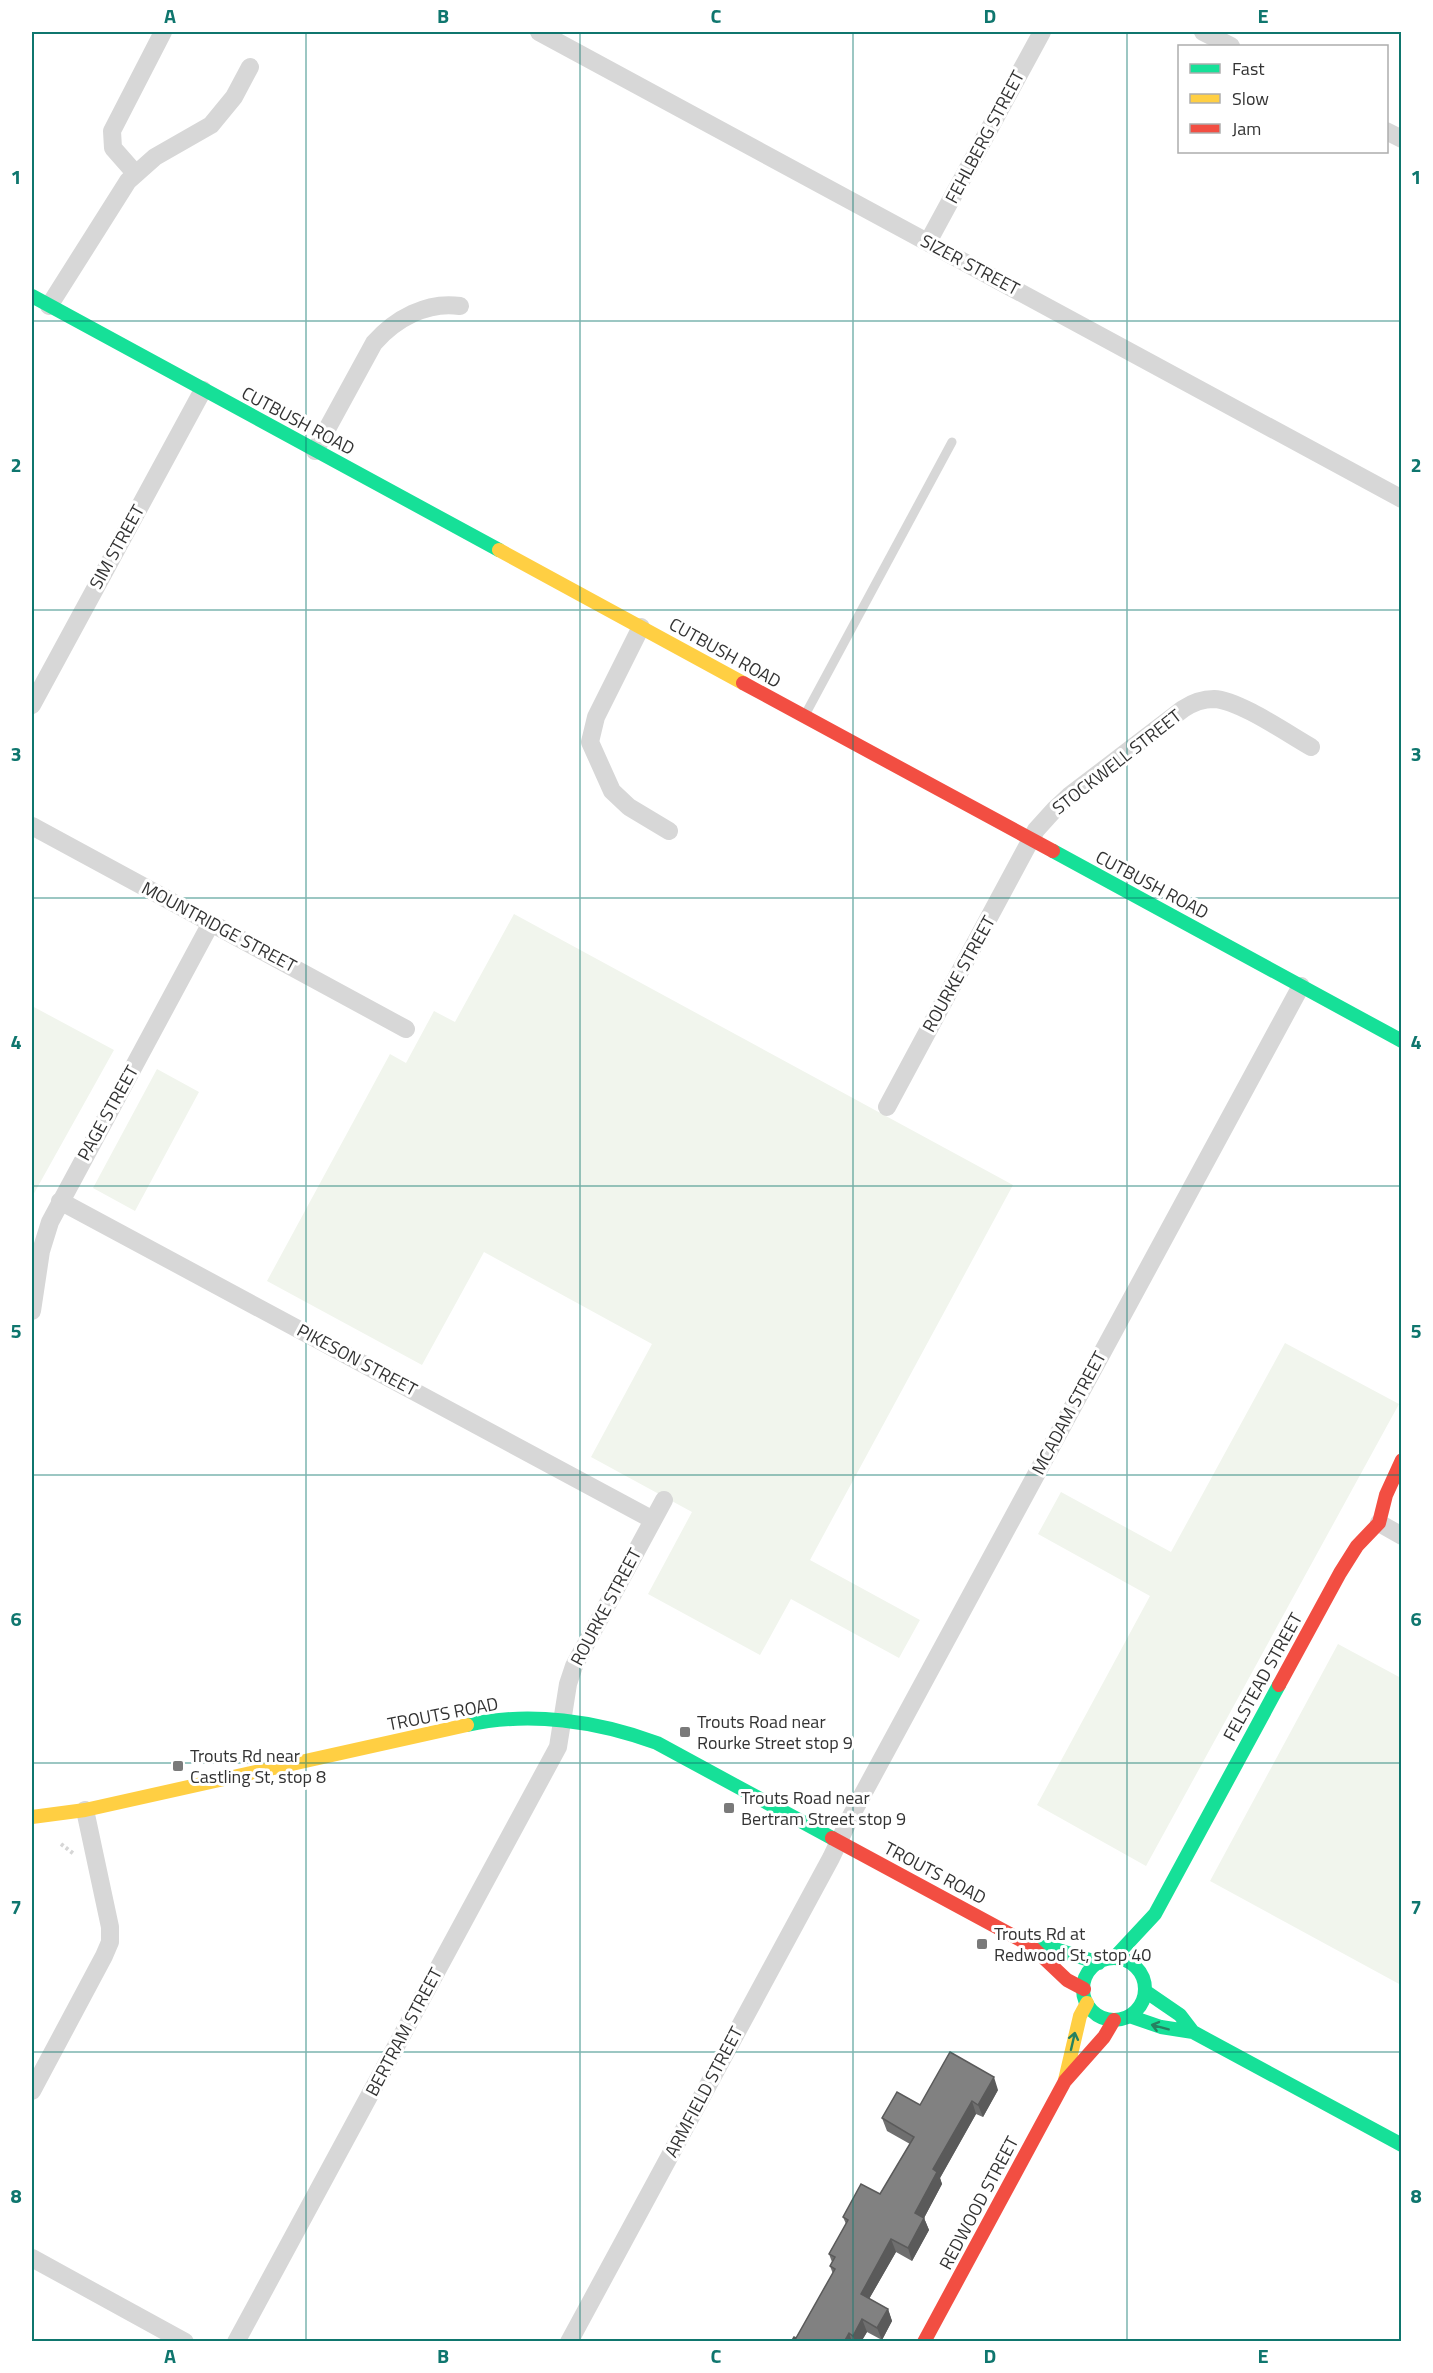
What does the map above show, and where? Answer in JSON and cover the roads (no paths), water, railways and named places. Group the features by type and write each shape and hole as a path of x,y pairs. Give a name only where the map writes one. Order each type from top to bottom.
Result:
{"street":[{"path":"135,173 113,148 112,131 163,32"},
{"name":"SIZER STREET","path":"539,32 1401,499"},
{"name":"FEHLBERG STREET","path":"928,242 1042,32"},
{"path":"1203,32 1229,45"},
{"path":"49,306 135,173 156,157 212,125 234,97 250,67"},
{"name":"CUTBUSH ROAD","path":"32,296 1401,1041"},
{"path":"315,451 369,350 382,334 426,307 448,304 460,306"},
{"name":"SIM STREET","path":"32,705 203,390"},
{"path":"641,627 596,717 590,742 612,791 629,807 669,831"},
{"name":"STOCKWELL STREET","path":"1031,841 1046,818 1069,796 1193,703 1214,699 1233,704 1311,747"},
{"name":"MOUNTRIDGE STREET","path":"32,826 406,1029"},
{"name":"ROURKE STREET","path":"887,1107 1031,841"},
{"name":"PAGE STREET","path":"32,1311 45,1235 60,1201 211,923"},
{"name":"MCADAM STREET","path":"839,1841 1301,986"},
{"name":"PIKESON STREET","path":"60,1201 653,1520"},
{"path":"1401,1460 1386,1495 1379,1524 1401,1536"},
{"name":"ROURKE STREET","path":"564,1719 568,1684 574,1666 664,1500"},
{"name":"FELSTEAD STREET","path":"1114,1958 1155,1914 1340,1573 1357,1546 1379,1524"},
{"name":"TROUTS ROAD","path":"32,1817 85,1810 494,1719 564,1719 615,1728 657,1743 1030,1945 1086,1996"},
{"name":"BERTRAM STREET","path":"236,2342 558,1747 564,1719"},
{"path":"32,2091 110,1942 110,1927 85,1810"},
{"name":"ARMFIELD STREET","path":"569,2342 839,1841"},
{"name":"FELSTEAD STREET","path":"1152,1940 1155,1914"},
{"name":"TROUTS ROAD","path":"1030,1945 1058,1950 1099,1963"},
{"path":"1114,1958 1144,1968 1143,2001 1129,2016 1114,2020 1098,2015 1086,1996 1086,1979 1099,1963 1114,1958"},
{"path":"1145,1991 1180,2015 1193,2032"},
{"name":"REDWOOD STREET","path":"1065,2081 1086,1996"},
{"path":"1129,2016 1143,2023 1193,2032 1401,2145"},
{"name":"REDWOOD STREET","path":"924,2342 1065,2081 1104,2037 1114,2020"},
{"path":"32,2258 185,2342"}],"lane":[{"path":"805,717 952,442"}],"place":[{"name":"Trouts Road near Rourke Street stop 9","path":"685,1732"},
{"name":"Trouts Rd near Castling St, stop 8","path":"178,1766"},
{"name":"Trouts Road near Bertram Street stop 9","path":"729,1808"},
{"name":"Trouts Rd at Redwood St, stop 40","path":"982,1944"}]}
